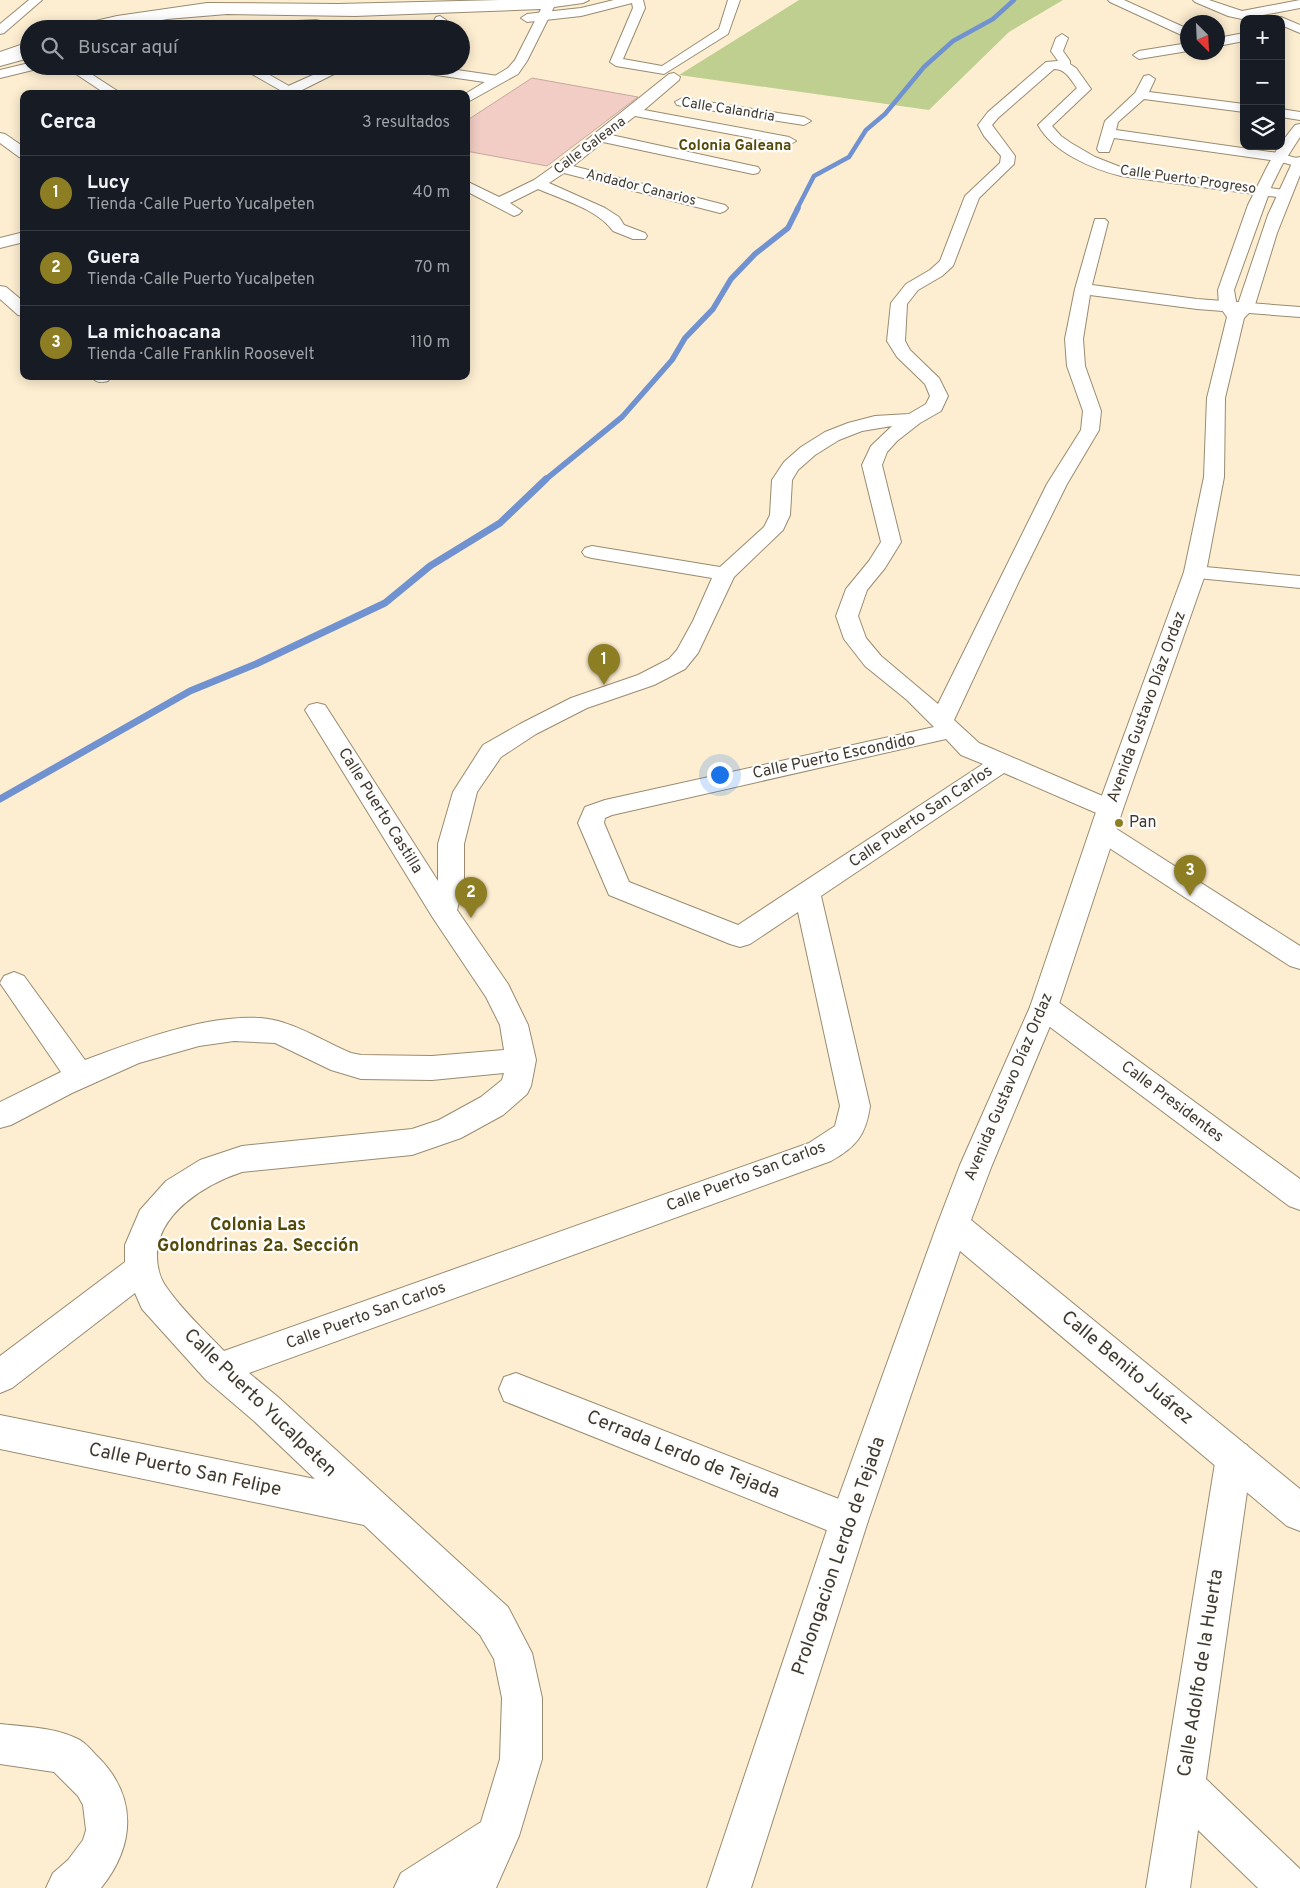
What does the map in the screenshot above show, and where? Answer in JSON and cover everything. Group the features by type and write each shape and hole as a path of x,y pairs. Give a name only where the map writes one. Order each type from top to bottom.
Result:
{"street":[{"path":"0,30 36,0"},
{"path":"166,0 189,9 217,14 222,20"},
{"path":"463,20 583,0"},
{"path":"148,20 204,12 242,10 322,13 456,7 549,6 605,0"},
{"path":"549,6 588,10 628,0"},
{"path":"637,0 639,8 616,62 669,73"},
{"name":"Calle Galeana","path":"498,202 538,184 562,168 652,98 669,73 724,30 734,0"},
{"path":"1114,0 1180,30"},
{"path":"1199,0 1232,13 1247,14 1300,4"},
{"path":"138,20 189,9 265,3 456,7"},
{"path":"122,20 128,4"},
{"path":"470,97 513,70 521,61 549,6"},
{"path":"265,20 456,7"},
{"path":"1261,12 1267,15"},
{"path":"1285,23 1298,29"},
{"path":"1285,31 1298,29"},
{"path":"1062,38 1057,51 1064,61 1062,65 1051,65 993,115 985,125 988,132 1008,156 1007,164 972,196 948,263 936,273 912,287 899,303 896,341 903,353 933,382 939,396 934,407 913,419 890,437 878,450 872,465 891,542 878,564 856,589 847,616 856,639 873,661 915,695 970,749 1001,763 1106,821 1300,959"},
{"path":"1225,41 1240,39"},
{"path":"1139,55 1180,48"},
{"path":"0,56 20,49"},
{"path":"0,62 20,56"},
{"path":"0,68 20,63"},
{"name":"Calle Puerto Progreso","path":"1062,65 1071,71 1084,89 1045,125 1046,130 1066,145 1100,164 1121,172 1284,194"},
{"path":"0,74 20,69"},
{"path":"85,75 109,90"},
{"path":"261,75 290,90"},
{"path":"298,90 327,75"},
{"path":"466,75 498,80"},
{"path":"1100,164 1112,121 1140,95 1149,79"},
{"path":"1140,95 1240,108"},
{"name":"Calle Calandria","path":"652,98 804,122"},
{"path":"634,112 789,141"},
{"path":"1285,114 1300,116"},
{"name":"Avenida Gustavo Díaz Ordaz","path":"1236,310 1226,290 1262,191 1281,152 1300,128"},
{"path":"1109,133 1281,152 1300,157"},
{"path":"0,137 20,151"},
{"path":"600,138 753,170"},
{"name":"Avenida Gustavo Díaz Ordaz","path":"953,1225 976,1165 1044,1007 1106,821 1195,572 1214,477 1216,398 1236,310 1300,157"},
{"name":"Andador Canarios","path":"562,168 720,208"},
{"path":"538,184 600,210 614,220 618,228 639,236"},
{"path":"470,187 520,215"},
{"path":"946,726 1008,581 1048,502 1090,430 1092,411 1076,366 1074,339 1083,289 1100,222"},
{"path":"0,243 20,238"},
{"path":"1083,289 1236,310 1300,312"},
{"path":"0,291 20,308"},
{"path":"443,911 451,883 451,844 465,792 492,751 528,729 579,703 646,680 677,664 687,653 696,637 725,574 773,530 780,515 782,480 791,466 808,450 832,436 855,427 876,422 913,419"},
{"path":"592,552 725,574"},
{"path":"1195,572 1300,582"},
{"name":"Calle Puerto Castilla","path":"317,710 443,911"},
{"name":"Calle Puerto Escondido","path":"807,894 740,937 618,888 591,823 594,813 605,808 946,726"},
{"name":"Calle Puerto San Carlos","path":"218,1369 820,1152 842,1140 853,1124 855,1106 807,894 1001,763"},
{"name":"Calle Puerto Yucalpeten","path":"443,911 498,992 514,1025 521,1060 516,1086 492,1106 442,1132 412,1142 242,1160 211,1169 177,1190 151,1220 141,1245 141,1269 154,1298 218,1369 266,1409 370,1508 494,1621 512,1653 522,1698 521,1759 498,1836 474,1888"},
{"path":"14,984 80,1076"},
{"name":"Calle Presidentes","path":"1044,1007 1300,1197"},
{"path":"0,1116 80,1076 162,1044 231,1030 270,1030 351,1066 399,1069 449,1068 521,1060"},
{"name":"Calle Benito Juárez","path":"953,1225 1300,1513"},
{"name":"Prolongacion Lerdo de Tejada","path":"729,1888 849,1521 953,1225"},
{"path":"0,1377 141,1269"},
{"name":"Cerrada Lerdo de Tejada","path":"516,1389 849,1521"},
{"name":"Calle Puerto San Felipe","path":"0,1432 370,1508"},
{"name":"Calle Adolfo de la Huerta","path":"1168,1888 1234,1457"},
{"path":"0,1744 64,1754 90,1776 106,1801 109,1824 101,1852 82,1878 68,1888"},
{"path":"1183,1786 1289,1888"},
{"path":"416,1888 498,1836"}],"green space":[{"path":"799,0 1063,0 1009,32 929,110 679,75"}],"building":[{"path":"532,78 638,97 547,166 470,152 470,118"}],"waterway":[{"path":"797,209 814,176 849,157 866,130 885,114 924,67 953,41 993,19 1014,0"},
{"path":"545,480 622,417 672,360 685,338 713,309 731,279 755,254 788,228 798,208"},
{"path":"0,799 190,691 256,664 385,603 430,566 500,523 546,479"}],"place":[{"name":"Lucy","path":"604,685"},
{"name":"Pan","path":"1119,823"},
{"name":"La michoacana","path":"1190,896"},
{"name":"Guera","path":"471,918"}],"district":[{"name":"Colonia Galeana","path":"735,146"},
{"name":"Colonia Las Golondrinas 2a. Sección","path":"258,1235"}]}
